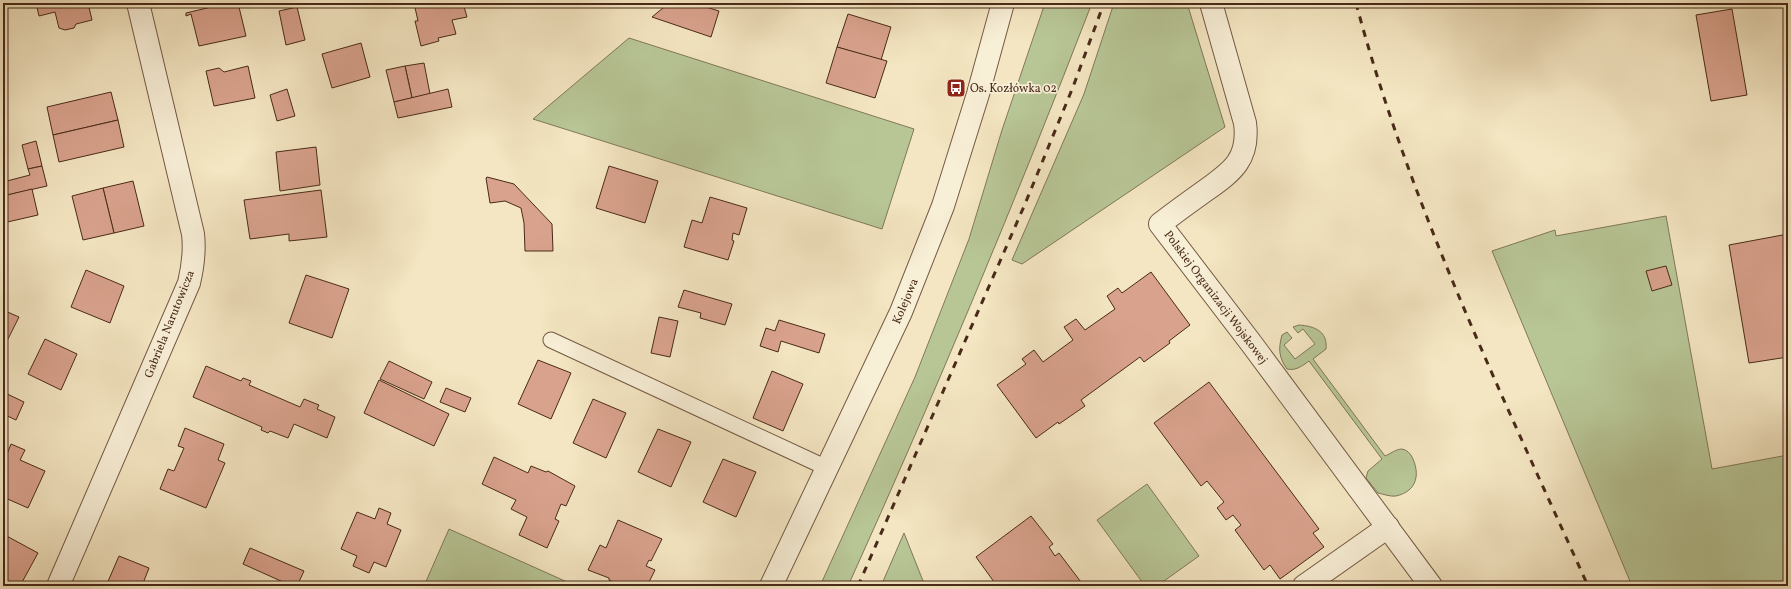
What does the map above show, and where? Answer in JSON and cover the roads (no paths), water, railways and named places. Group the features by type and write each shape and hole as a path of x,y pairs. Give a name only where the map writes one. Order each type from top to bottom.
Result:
{"street":[{"name":"Gabriela Narutowicza","path":"58,586 189,283 193,266 193,234 138,3"},
{"name":"Kolejowa","path":"771,586 901,312 942,206 978,94 1003,3"},
{"name":"Polskiej Organizacji Wojskowej","path":"1211,3 1245,123 1247,137 1240,159 1229,174 1160,224 1431,586"},
{"path":"1304,586 1388,527"}],"lane":[{"path":"551,340 827,468"}],"railway":[{"path":"858,586 1025,204 1073,87 1104,3"},
{"path":"1356,3 1378,78 1403,153 1430,226 1491,371 1588,586"}],"place":[{"name":"Os. Kozłówka 02","path":"956,88"}]}
